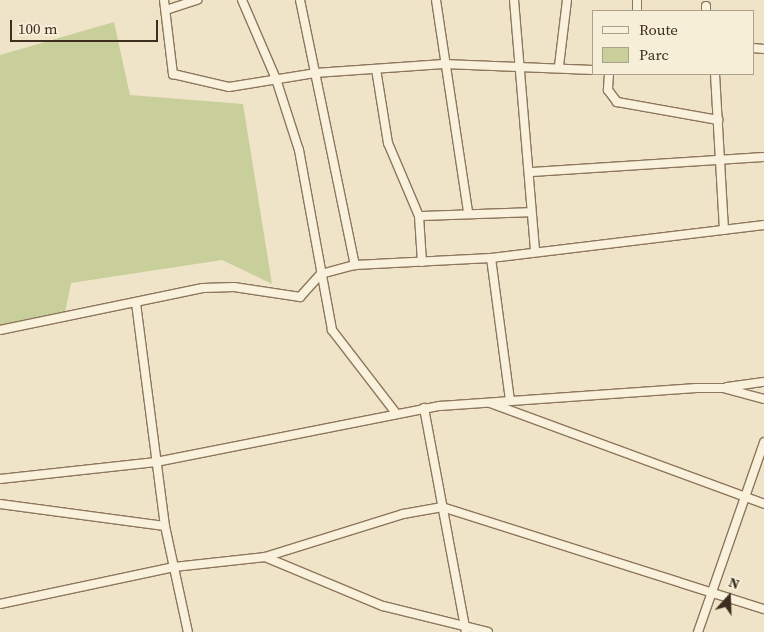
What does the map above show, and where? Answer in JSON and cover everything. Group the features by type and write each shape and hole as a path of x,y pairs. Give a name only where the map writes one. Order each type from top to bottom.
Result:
{"street":[{"path":"164,0 173,74 229,87 315,73 444,64 520,64 592,70"},
{"path":"166,10 197,0"},
{"path":"242,0 276,79 299,150 332,330 396,413"},
{"path":"300,0 355,265"},
{"path":"436,0 444,64 468,212"},
{"path":"514,0 532,172 531,212 535,252"},
{"path":"559,66 567,0"},
{"path":"376,69 388,143 420,216 422,262"},
{"path":"609,75 608,90 617,102 718,120"},
{"path":"715,75 724,230"},
{"path":"532,172 720,161 764,156"},
{"path":"420,216 468,212 531,212"},
{"path":"0,330 221,286 300,297 321,274 355,265 491,258 764,225"},
{"path":"491,258 510,400"},
{"path":"136,303 165,526 188,632"},
{"path":"0,480 156,462 424,408 485,401 723,388 764,382"},
{"path":"723,388 764,399"},
{"path":"485,401 764,504"},
{"path":"424,408 465,629"},
{"path":"698,632 764,442"},
{"path":"0,504 165,526"},
{"path":"0,604 174,566 265,557 403,514 442,507 764,609"},
{"path":"265,557 383,606 465,629 488,632"}],"green space":[{"path":"114,22 130,95 243,104 272,284 222,260 71,283 64,318 0,327 0,55"}]}
